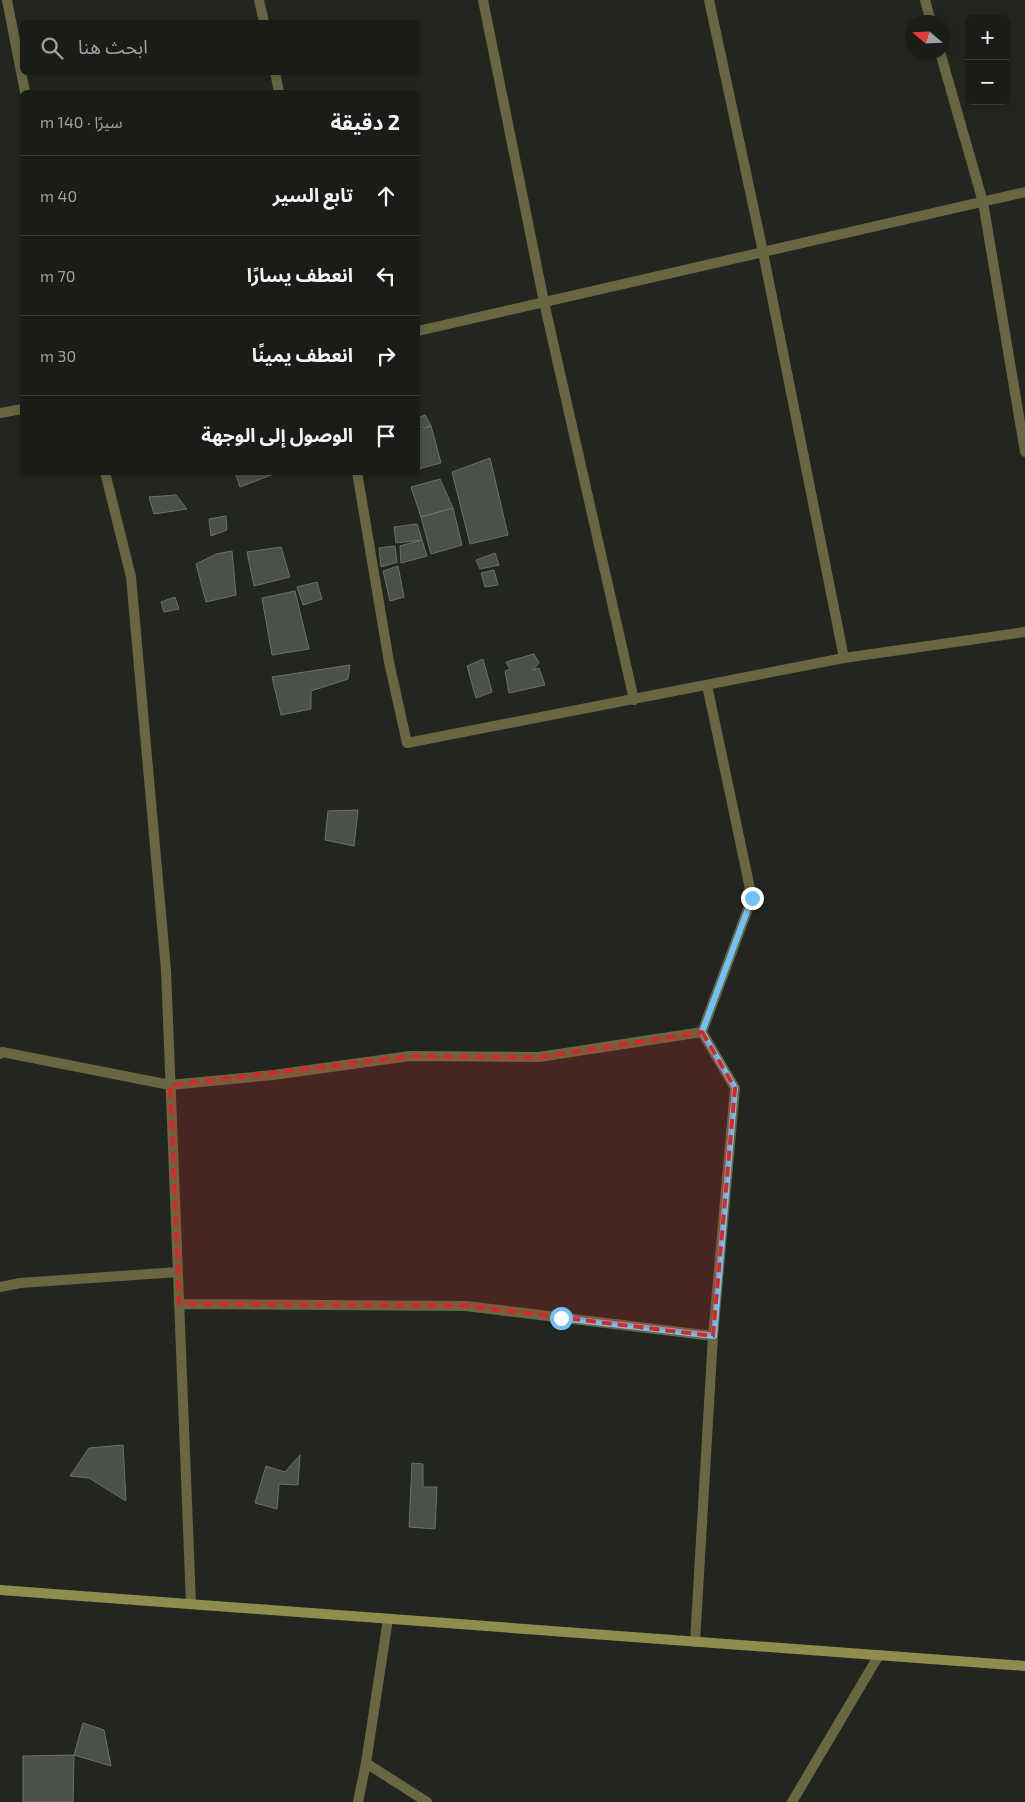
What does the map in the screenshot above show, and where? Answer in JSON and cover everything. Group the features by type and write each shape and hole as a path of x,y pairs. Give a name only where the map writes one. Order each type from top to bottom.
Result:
{"main road":[{"path":"0,1590 1025,1666"}],"street":[{"path":"6,0 20,68"},
{"path":"259,0 264,20"},
{"path":"483,0 544,302 634,700"},
{"path":"709,0 764,252 844,658"},
{"path":"925,0 929,15"},
{"path":"942,60 983,202 1025,452"},
{"path":"21,75 25,90"},
{"path":"276,75 279,90"},
{"path":"420,331 1025,192"},
{"path":"0,413 20,409"},
{"path":"106,475 131,577 166,970 191,1604"},
{"path":"357,475 390,662 408,742 634,700 844,658 1025,632"},
{"path":"702,1032 752,898 707,685"},
{"path":"0,1054 2,1052 170,1085 273,1075 410,1056 539,1057 702,1032"},
{"path":"695,1642 714,1336 735,1088 702,1032"},
{"path":"0,1287 20,1283 178,1272"},
{"path":"179,1304 466,1306 714,1336"},
{"path":"358,1802 366,1763 388,1619"},
{"path":"792,1802 879,1655"},
{"path":"366,1763 427,1802"}],"highlighted area":[{"path":"702,1032 735,1088 713,1336 466,1306 179,1304 170,1085 410,1056 539,1057"}],"building":[{"path":"425,415 431,426 420,429 420,417"},
{"path":"431,426 441,463 420,468 420,431"},
{"path":"490,458 508,535 470,544 452,472"},
{"path":"236,475 271,475 240,487"},
{"path":"440,479 453,508 421,517 411,487"},
{"path":"176,495 187,509 154,514 149,497"},
{"path":"453,508 462,545 431,554 421,517"},
{"path":"226,516 227,530 211,536 209,519"},
{"path":"417,524 422,540 396,543 394,527"},
{"path":"422,540 427,556 401,563 400,546"},
{"path":"395,546 397,562 381,567 379,548"},
{"path":"281,547 290,577 254,586 247,552"},
{"path":"232,551 236,595 206,602 196,564 216,554"},
{"path":"495,553 499,565 480,569 476,560"},
{"path":"398,566 404,597 390,601 383,571"},
{"path":"494,570 498,585 485,587 481,573"},
{"path":"317,582 322,599 303,605 297,587"},
{"path":"295,591 309,649 272,655 262,598"},
{"path":"175,597 179,609 164,612 161,602"},
{"path":"534,654 539,663 533,670 539,668 545,685 509,693 505,671 510,669 506,662"},
{"path":"483,659 492,692 476,698 467,666"},
{"path":"350,665 348,679 311,691 311,709 281,715 272,677"},
{"path":"358,810 354,846 325,840 328,811"},
{"path":"123,1445 126,1501 89,1478 70,1476 89,1448"},
{"path":"300,1455 298,1485 279,1484 277,1509 255,1503 266,1466 285,1472"},
{"path":"412,1463 423,1464 423,1487 437,1487 435,1529 409,1527"},
{"path":"83,1723 104,1730 111,1766 74,1755"},
{"path":"74,1755 73,1802 23,1802 23,1756"}],"route":[{"path":"561,1318 714,1336 735,1088 702,1032 752,898"}]}
